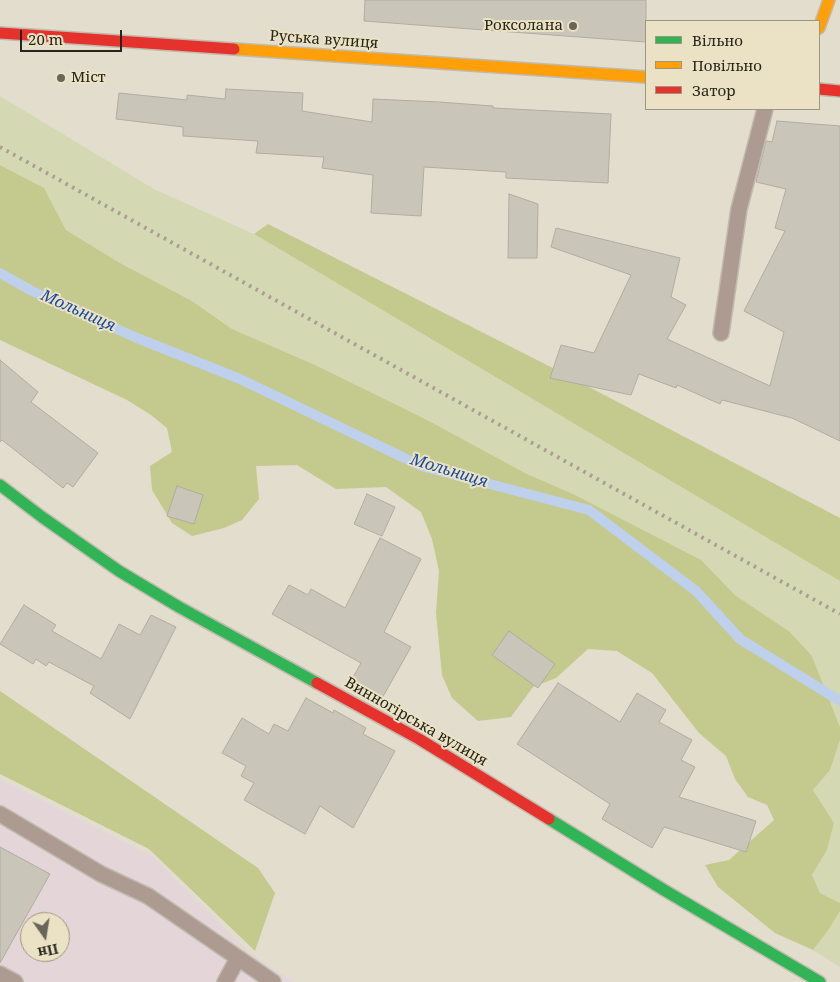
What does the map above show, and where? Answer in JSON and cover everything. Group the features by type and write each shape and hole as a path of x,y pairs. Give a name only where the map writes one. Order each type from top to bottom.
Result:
{"street":[{"path":"820,25 829,0"},
{"name":"Руська вулиця","path":"0,33 645,77"},
{"path":"820,89 840,90"},
{"name":"Винногірська вулиця","path":"0,485 119,571 179,607 419,739 664,890 820,982"}],"lane":[{"path":"721,333 739,209 765,110"},
{"path":"0,814 101,874 148,896 273,982"},
{"path":"225,982 238,958"},
{"path":"0,974 15,982"}],"shaded area":[{"path":"0,779 152,856 250,953 294,982 0,982"}],"green space":[{"path":"0,96 154,189 254,234 840,581 840,727 812,656 790,632 735,595 705,564 573,494 525,473 313,364 232,329 192,301 120,263 66,230 44,188 0,165"},
{"path":"0,165 44,188 66,230 120,263 192,301 232,329 313,364 427,420 525,473 573,494 701,560 735,595 790,632 812,656 840,727 840,740 830,770 813,790 834,823 827,850 812,875 820,893 840,903 840,911 813,950 775,933 718,887 705,865 729,860 774,820 767,805 748,797 735,779 726,756 699,733 652,673 617,651 588,649 556,678 533,687 511,717 478,721 452,698 442,675 436,613 439,571 432,539 421,512 386,487 336,489 297,465 256,466 259,499 242,520 224,528 192,536 172,523 152,490 150,466 172,452 167,428 127,400 0,340"},
{"path":"268,224 543,363 840,518 840,581 254,234"},
{"path":"0,691 258,868 275,893 255,951 149,849 0,774"},
{"path":"840,740 840,903 820,893 812,875 827,850 834,823 813,790 830,769"},
{"path":"840,911 840,967 813,950"}],"building":[{"path":"365,0 646,0 645,42 364,21"},
{"path":"226,89 303,93 302,111 372,122 373,99 611,114 608,183 506,178 506,172 424,167 421,216 371,213 373,175 322,168 324,157 256,153 258,141 183,136 183,127 116,119 119,93 187,100 187,95 225,99"},
{"path":"777,121 840,126 840,441 792,418 722,400 720,404 677,385 676,388 639,374 631,395 550,378 561,345 594,353 631,275 551,247 556,228 680,258 671,297 686,305 667,339 770,386 784,332 744,311 785,231 775,228 786,189 756,182 766,141 772,142"},
{"path":"509,194 538,204 537,258 508,258"},
{"path":"0,360 38,392 31,402 98,453 73,487 67,483 63,488 2,440 0,442"},
{"path":"177,486 203,495 194,524 167,516"},
{"path":"367,494 395,507 382,536 354,524"},
{"path":"380,538 421,559 384,632 411,647 381,700 350,683 361,663 272,614 289,585 308,595 311,589 345,608"},
{"path":"24,605 56,625 52,631 101,659 119,624 140,635 151,615 176,627 130,719 90,693 94,686 49,662 46,666 36,659 33,664 0,644"},
{"path":"509,631 555,664 538,688 492,655"},
{"path":"558,683 620,722 637,693 666,710 659,722 692,740 681,760 695,767 679,797 756,821 746,852 664,827 652,848 602,819 610,804 517,744"},
{"path":"306,698 333,713 334,710 366,728 363,734 395,751 353,828 320,806 305,834 244,800 254,783 241,776 246,766 222,753 242,718 269,734 274,724 288,731"},
{"path":"0,847 50,874 29,912 20,912 20,927 0,963"}],"waterway":[{"name":"Мольниця","path":"0,273 32,291 137,338 240,379 421,466 589,510 696,591 740,639 840,701"}],"railway":[{"path":"0,147 840,614"}],"traffic: fast":[{"path":"0,485 119,571 179,607 317,683"},
{"path":"549,819 664,890 820,982"}],"traffic: slow":[{"path":"820,25 829,0"},
{"path":"234,49 645,77"}],"traffic: jam":[{"path":"0,33 234,49"},
{"path":"820,89 840,91"},
{"path":"317,683 419,739 549,819"}],"place":[{"name":"Роксолана","path":"573,26"},
{"name":"Міст","path":"61,78"}]}
